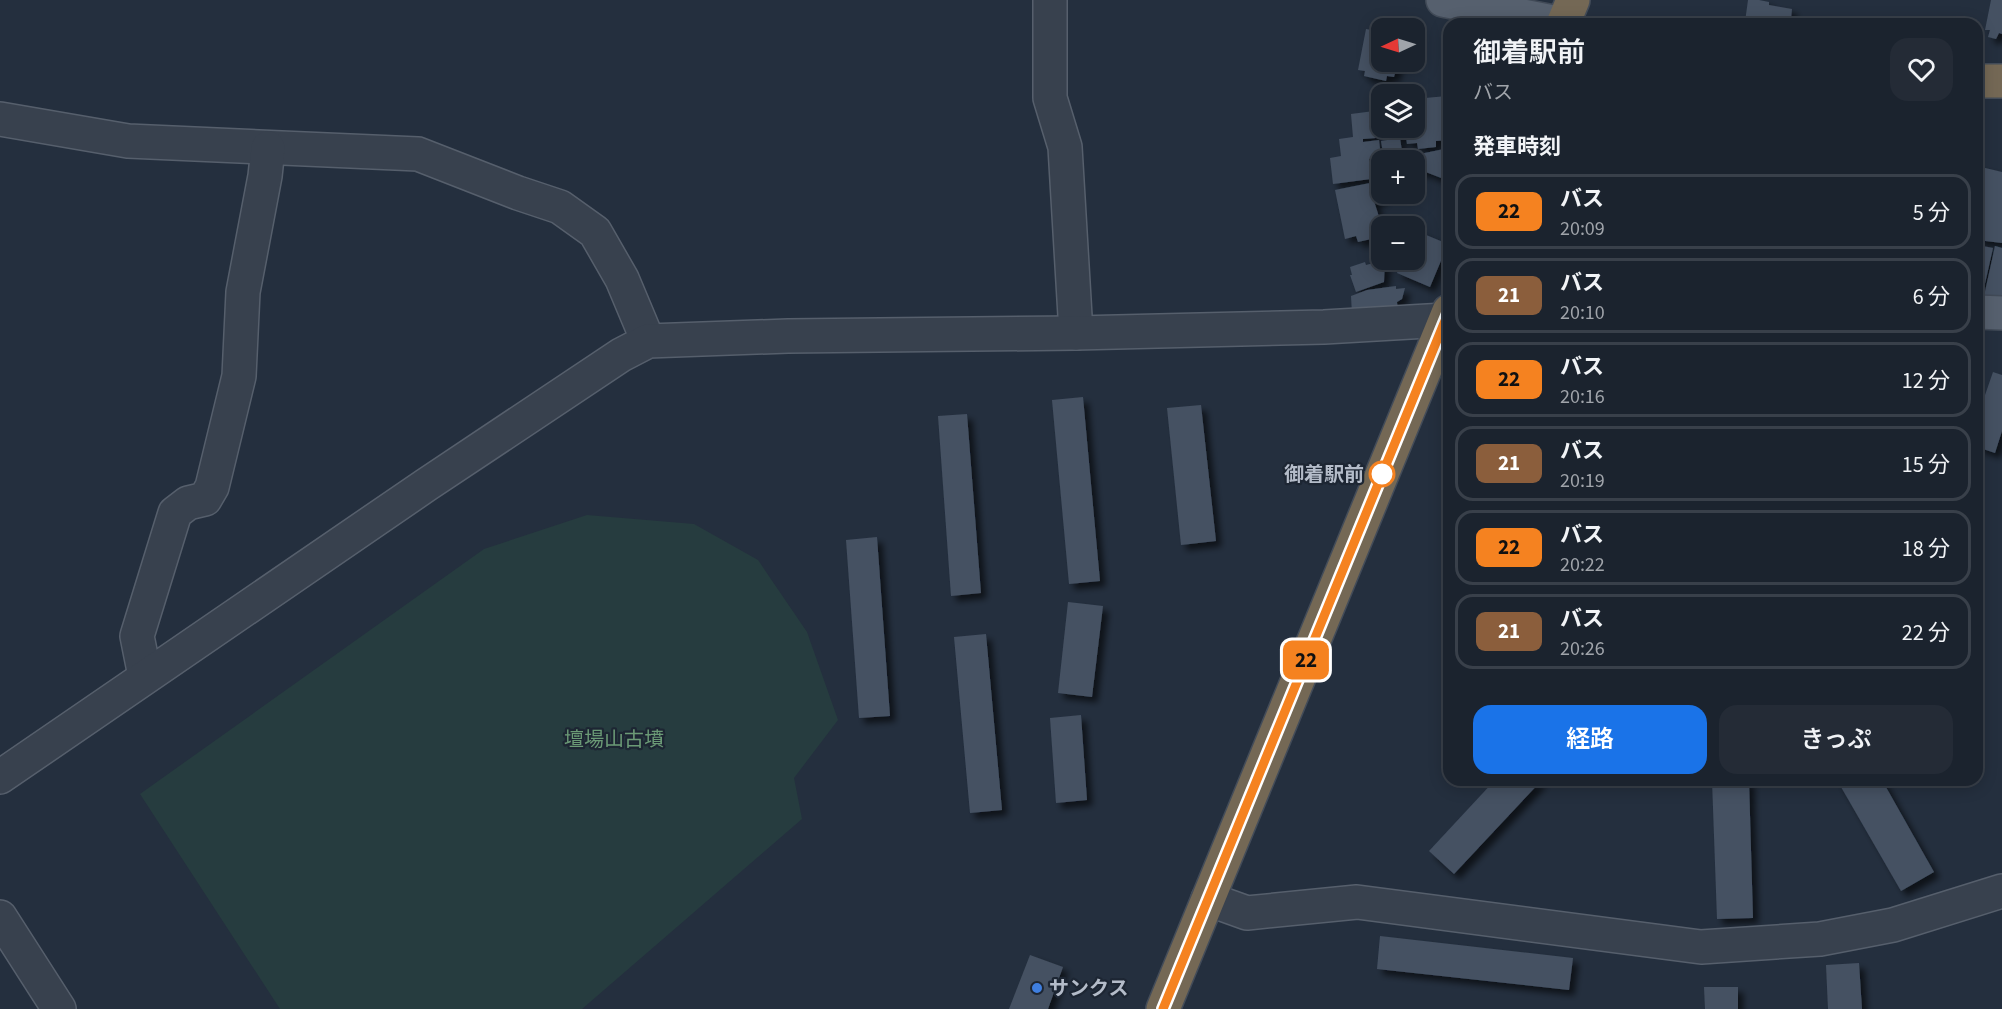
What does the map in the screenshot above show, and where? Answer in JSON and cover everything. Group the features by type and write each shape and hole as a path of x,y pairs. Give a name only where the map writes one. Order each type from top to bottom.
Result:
{"highway":[{"path":"1566,18 1573,0"},
{"path":"1983,81 2002,81"},
{"path":"1163,1009 1443,329"}],"main road":[{"path":"1443,0 1533,18"},
{"path":"1983,312 2002,313"}],"street":[{"path":"1050,0 1050,98 1065,147 1076,333"},
{"path":"0,119 128,141 418,153 518,193 560,207 595,232 622,279 648,341"},
{"path":"145,676 137,636 175,513 188,503 205,499 212,487 239,376 243,292 265,176 268,148"},
{"path":"0,777 145,676 611,362 648,341 788,336 1076,333 1324,327 1443,317"},
{"path":"1208,899 1247,913 1357,902 1701,947 1820,939 1893,924 2002,891"},
{"path":"0,917 59,1009"}],"green space":[{"name":"壇場山古墳","path":"587,515 694,524 758,560 807,632 838,720 794,778 802,819 582,1009 280,1009 140,794 484,549"}],"building":[{"path":"1748,0 1769,2 1769,5 1792,9 1791,18 1746,18"},
{"path":"1991,0 2002,0 2002,34 1999,33 1996,39 1988,37 1990,30 1985,30"},
{"path":"1366,29 1371,30 1371,72 1395,72 1394,77 1387,76 1386,81 1364,76 1365,71 1358,70"},
{"path":"1443,96 1443,140 1436,141 1436,147 1418,149 1417,143 1407,144 1406,138 1425,138 1425,98"},
{"path":"1371,111 1371,138 1376,138 1363,139 1363,142 1379,140 1380,150 1371,150 1371,159 1369,159 1371,179 1333,184 1330,158 1341,156 1339,139 1353,137 1351,114"},
{"path":"1400,138 1402,150 1382,150 1381,141"},
{"path":"1443,149 1443,179 1425,172 1425,153"},
{"path":"1983,167 2002,172 2002,243 1983,241"},
{"path":"1371,183 1371,204 1375,204 1379,216 1371,216 1371,239 1358,242 1356,236 1345,239 1335,190"},
{"path":"1425,235 1443,242 1443,256 1430,287 1397,273 1398,270 1425,270"},
{"path":"1983,246 1993,248 1983,293"},
{"path":"1995,246 2002,248 2002,296 1984,296"},
{"path":"1365,262 1366,265 1371,264 1371,270 1385,270 1384,282 1356,292 1350,275 1352,275 1350,267"},
{"path":"1396,286 1396,289 1405,288 1402,299 1397,302 1398,312 1352,314 1351,296 1367,290"},
{"path":"1993,372 2002,375 2002,431 1995,453 1983,449 1984,398"},
{"path":"1083,397 1100,581 1069,584 1052,400"},
{"path":"1201,405 1216,541 1181,545 1167,408"},
{"path":"967,414 981,593 951,596 938,416"},
{"path":"877,537 890,716 859,718 846,540"},
{"path":"1068,602 1103,606 1092,697 1058,693"},
{"path":"986,634 1002,810 970,813 954,637"},
{"path":"1081,715 1087,800 1056,803 1050,718"},
{"path":"1489,786 1536,786 1454,874 1429,851"},
{"path":"1712,786 1749,786 1753,918 1717,919"},
{"path":"1840,786 1885,786 1934,872 1901,891"},
{"path":"1380,936 1573,958 1569,990 1377,969"},
{"path":"1030,955 1063,967 1048,1009 1009,1009"},
{"path":"1859,963 1862,1009 1828,1009 1826,965"},
{"path":"1704,987 1738,987 1738,1009 1705,1009"}],"bus line":[{"name":"22","path":"1163,1009 1443,326"}],"place":[{"name":"御着駅前","path":"1382,474"},
{"name":"サンクス","path":"1037,988"}]}
